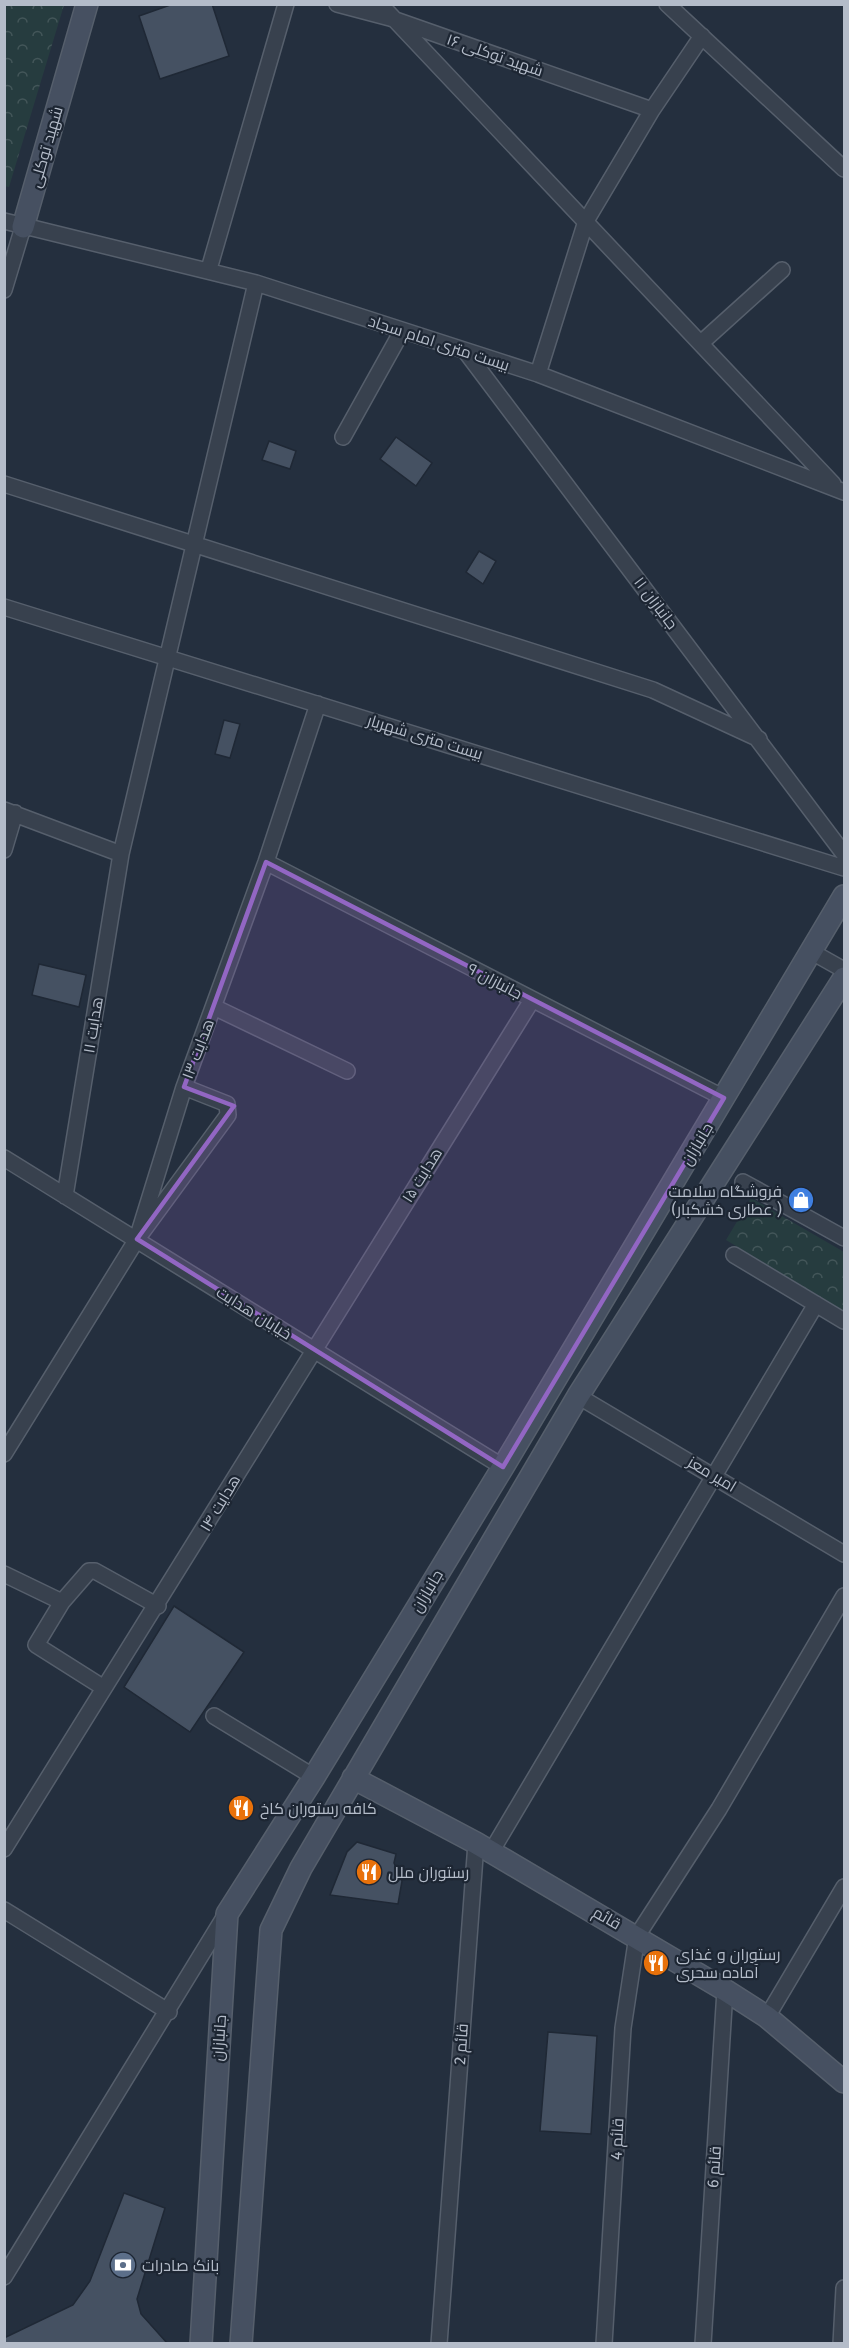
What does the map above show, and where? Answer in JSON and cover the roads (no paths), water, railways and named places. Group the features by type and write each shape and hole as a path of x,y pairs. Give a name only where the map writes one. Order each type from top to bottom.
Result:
{"main road":[{"name":"شهید توکلی","path":"14,224 87,4"},
{"name":"جانبازان","path":"201,2343 227,1914 314,1777 502,1467 844,896"},
{"name":"جانبازان","path":"241,2343 271,1930 301,1868 578,1396 844,978"},
{"name":"قائم","path":"353,1778 484,1847 725,1990 768,2017 844,2082"}],"street":[{"path":"209,269 286,4"},
{"name":"شهید توکلی ۱۶","path":"337,4 390,18 652,110"},
{"path":"380,4 390,18 841,490"},
{"path":"667,4 844,169"},
{"path":"538,374 586,221 652,110 702,36"},
{"name":"بیست متری امام سجاد","path":"14,224 209,269 256,283 538,374 841,490"},
{"name":"شهید توکلی","path":"4,290 14,224"},
{"path":"701,343 782,270"},
{"name":"هدایت ۱۱","path":"65,1196 121,854 256,283"},
{"path":"343,437 402,331"},
{"name":"جانبازان ۱۱","path":"466,352 844,854"},
{"path":"4,484 653,690 759,739"},
{"name":"بیست متری شهریار","path":"4,607 844,868"},
{"name":"هدایت ۱۳","path":"137,1239 184,1087 266,861 318,704"},
{"path":"4,850 10,811 121,854"},
{"name":"جانبازان ۹","path":"266,861 724,1098"},
{"path":"812,952 844,970"},
{"name":"هدایت ۱۵","path":"313,1350 532,1000"},
{"path":"214,1007 347,1071"},
{"path":"4,1454 137,1239 228,1114 227,1104 184,1087"},
{"name":"خیابان هدایت","path":"4,1158 502,1467"},
{"path":"743,1182 844,1238"},
{"path":"734,1256 844,1322"},
{"path":"484,1847 602,1664 816,1304"},
{"name":"هدایت ۱۴","path":"4,1849 125,1654 158,1606 313,1350"},
{"name":"امیر معز","path":"578,1396 844,1554"},
{"path":"104,1688 36,1645 62,1602 89,1571 95,1571 158,1606"},
{"path":"4,1574 62,1602"},
{"path":"637,1936 752,1753 844,1596"},
{"path":"214,1716 314,1777"},
{"name":"قائم 2","path":"439,2343 484,1847"},
{"path":"768,2017 844,1887"},
{"path":"4,1910 169,2012"},
{"path":"4,2277 169,2012 227,1914"},
{"name":"قائم 4","path":"604,2343 623,2028 637,1936"},
{"name":"قائم 6","path":"703,2343 725,1990"},
{"path":"841,2343 844,2288"}],"place":[{"name":"فروشگاه سلامت (عطاری خشکبار )","path":"801,1200"},
{"name":"کافه رستوران کاخ","path":"241,1808"},
{"name":"رستوران ملل","path":"369,1872"},
{"name":"رستوران و غذای آماده سحری","path":"656,1963"},
{"name":"بانک صادرات","path":"123,2265"}]}
